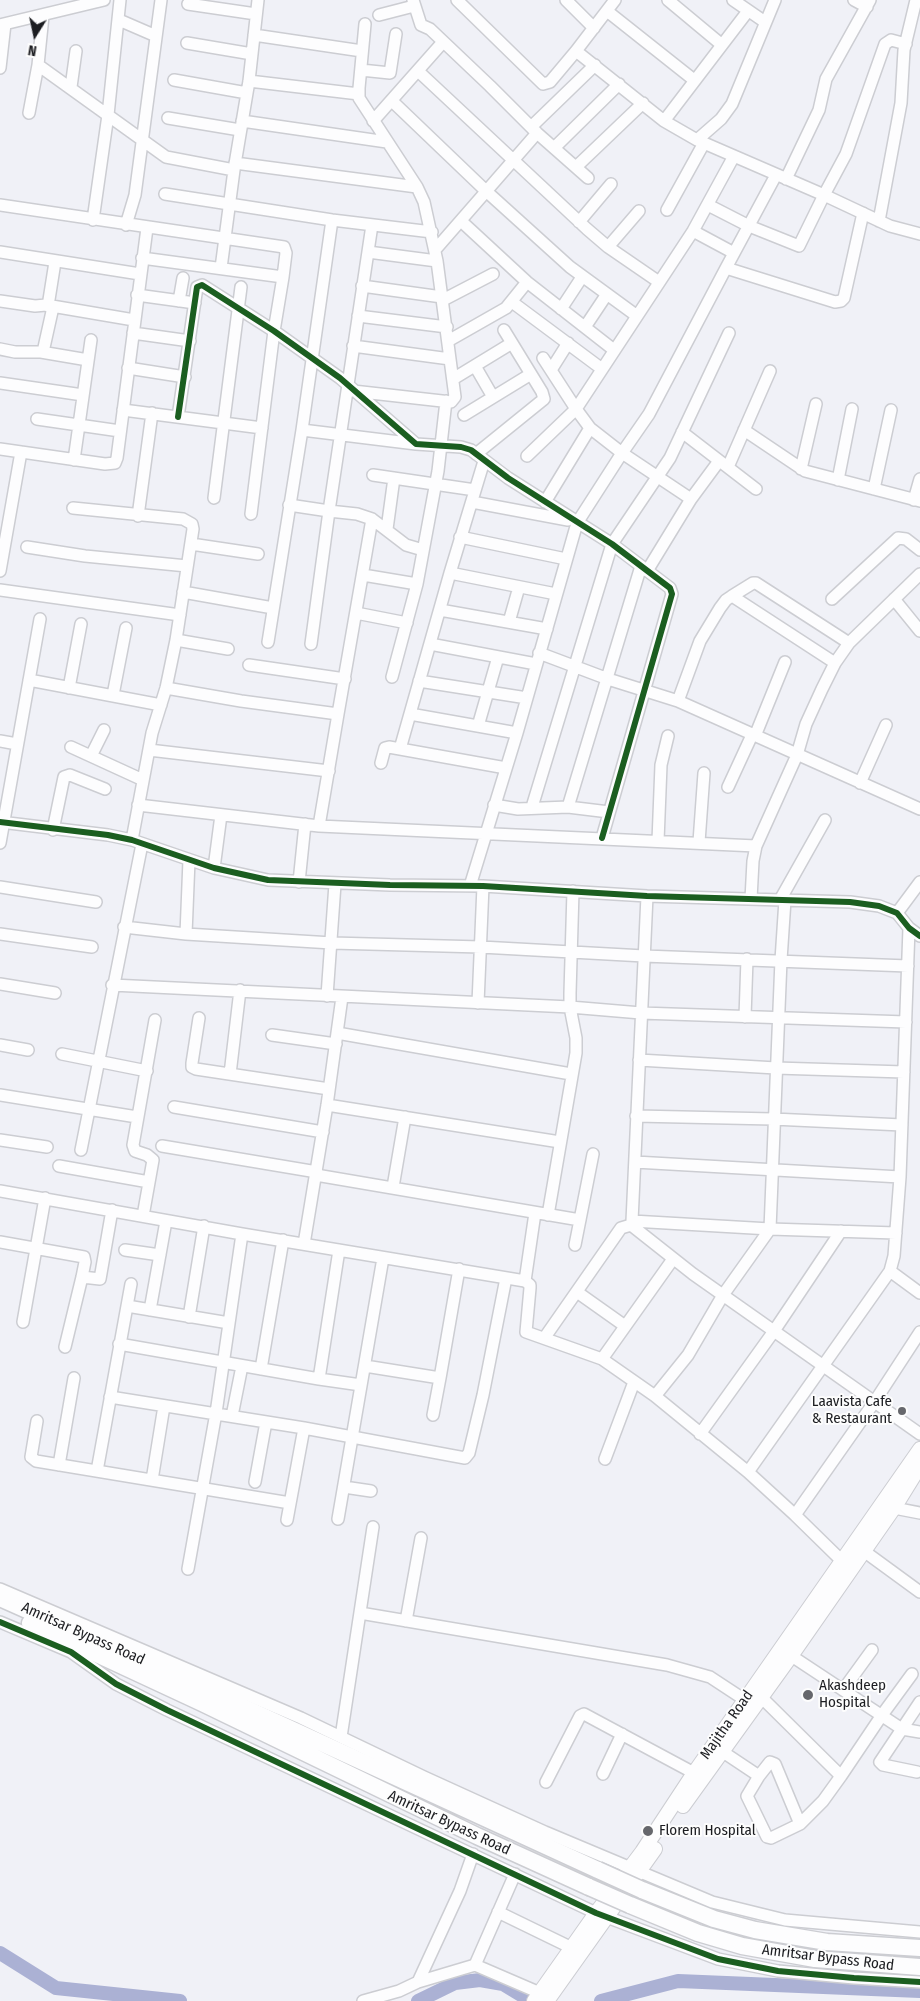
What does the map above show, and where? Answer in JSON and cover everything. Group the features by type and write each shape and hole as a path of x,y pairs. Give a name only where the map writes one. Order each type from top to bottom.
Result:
{"highway":[{"name":"Amritsar Bypass Road","path":"0,1598 193,1684 642,1890 714,1919 755,1930 827,1942 920,1948"},
{"name":"Amritsar Bypass Road","path":"0,1610 96,1653 450,1824 588,1887 698,1933 742,1946 815,1959 920,1967"},
{"path":"79,1657 96,1653"},
{"path":"193,1684 214,1681"}],"main road":[{"name":"Majitha Road","path":"635,1870 642,1852 694,1773 718,1749 786,1653 859,1547 920,1449"},
{"name":"Majitha Road","path":"786,1653 842,1561 859,1547 894,1508 920,1466"},
{"name":"Majitha Road","path":"540,1998 684,1805 745,1700 757,1692"},
{"name":"Majitha Road","path":"540,1998 572,1948 601,1916"}],"street":[{"path":"0,68 2,25 104,0"},
{"path":"93,220 108,115 120,0"},
{"path":"126,224 134,200 161,0"},
{"path":"221,268 249,81 258,0"},
{"path":"456,0 543,84 550,82 615,0"},
{"path":"566,0 594,28"},
{"path":"668,0 722,45"},
{"path":"733,0 765,22"},
{"path":"667,210 700,141 732,104 775,0"},
{"path":"470,886 517,733 576,522 649,414 749,226 781,177 819,110 826,79 869,4 854,0"},
{"path":"879,221 901,103 906,44 916,0"},
{"path":"379,15 413,3 420,24 430,29 534,130 588,178"},
{"path":"188,4 256,14"},
{"path":"607,11 694,80"},
{"path":"664,121 748,11"},
{"path":"29,113 38,65 42,16"},
{"path":"119,20 156,36"},
{"path":"350,388 446,401 454,400 443,299 432,232 424,202 417,187 373,121 358,94 366,24"},
{"path":"361,70 390,73 396,34"},
{"path":"254,35 362,51"},
{"path":"708,205 749,226 799,246 846,154 885,44 891,40 906,44"},
{"path":"373,121 443,42"},
{"path":"187,43 252,54"},
{"path":"71,87 76,51"},
{"path":"576,51 644,103 664,121 700,141 895,228 920,234"},
{"path":"38,65 71,87 160,154 172,159 417,187"},
{"path":"436,256 461,221 512,160 534,130 595,65"},
{"path":"418,71 579,222 608,247 659,282"},
{"path":"174,80 247,93"},
{"path":"249,81 358,94"},
{"path":"554,148 619,84"},
{"path":"392,101 486,191 582,277 637,316"},
{"path":"576,167 644,103"},
{"path":"168,118 387,142"},
{"path":"527,456 576,409 693,231 734,156"},
{"path":"579,222 611,184"},
{"path":"165,194 332,220 432,232"},
{"path":"0,205 284,247 286,253 274,331 251,514"},
{"path":"608,247 639,211"},
{"path":"726,268 835,302 841,301 844,298 863,213"},
{"path":"268,642 302,430 332,220"},
{"path":"461,221 527,282 614,350"},
{"path":"311,644 340,434 350,388 353,346 372,225"},
{"path":"0,449 111,465 115,463 147,228"},
{"path":"693,231 734,253"},
{"path":"0,252 140,274"},
{"path":"368,252 436,256"},
{"path":"142,258 283,277"},
{"path":"44,352 55,262"},
{"path":"362,286 443,299 493,274"},
{"path":"561,309 582,277"},
{"path":"179,301 183,278"},
{"path":"448,341 506,308 527,282"},
{"path":"178,417 195,303 198,287 202,285 274,331 336,375 416,444"},
{"path":"214,498 241,287"},
{"path":"585,327 607,294"},
{"path":"138,295 195,303"},
{"path":"0,301 31,306 50,306 134,320"},
{"path":"512,302 602,369"},
{"path":"358,316 447,327"},
{"path":"400,749 460,537 476,490 480,458 544,400 542,392 504,330"},
{"path":"133,333 190,341"},
{"path":"532,808 612,544 670,458 729,333"},
{"path":"74,460 91,340"},
{"path":"453,379 512,343"},
{"path":"551,370 568,344"},
{"path":"353,346 450,359"},
{"path":"0,349 12,352 44,352 88,360"},
{"path":"543,358 590,428 622,453 691,499"},
{"path":"475,366 493,397"},
{"path":"128,368 184,377"},
{"path":"568,807 644,568 691,499 724,464 744,430 770,371"},
{"path":"464,416 531,374"},
{"path":"0,384 83,395"},
{"path":"392,677 417,584 436,484 446,401"},
{"path":"801,469 816,404"},
{"path":"838,480 852,409"},
{"path":"123,410 262,428"},
{"path":"874,490 891,410"},
{"path":"138,516 152,414"},
{"path":"37,419 120,431"},
{"path":"545,502 590,428"},
{"path":"302,430 466,448 545,502 612,544 670,588 672,592 602,838"},
{"path":"744,430 801,469 874,490 917,501 920,478"},
{"path":"682,432 756,489"},
{"path":"0,571 21,452"},
{"path":"373,476 476,490"},
{"path":"387,529 394,478"},
{"path":"472,502 576,522"},
{"path":"289,505 329,512 357,514 372,519 406,545 423,550"},
{"path":"73,508 189,521 193,529 176,640 166,688 155,720 138,805 137,842 124,927 81,1150"},
{"path":"319,826 372,519"},
{"path":"460,537 566,559"},
{"path":"832,599 898,538 906,539 920,550"},
{"path":"191,544 258,554"},
{"path":"27,547 59,553 187,566"},
{"path":"450,573 556,594"},
{"path":"751,899 753,861 756,846 797,755 806,724 836,663 849,643 920,574"},
{"path":"363,575 417,584"},
{"path":"678,701 700,640 720,608 726,600 753,583 756,583 849,643"},
{"path":"509,622 519,587"},
{"path":"0,590 180,615"},
{"path":"183,592 273,608"},
{"path":"732,596 836,663"},
{"path":"894,599 920,631"},
{"path":"440,610 547,629"},
{"path":"356,613 407,623"},
{"path":"0,843 6,776 17,744 40,619"},
{"path":"69,688 81,624"},
{"path":"113,696 126,628"},
{"path":"176,640 228,649"},
{"path":"430,644 498,657 538,659 574,666 678,701 920,809"},
{"path":"478,726 498,657"},
{"path":"728,787 754,735 785,662"},
{"path":"250,665 345,679"},
{"path":"29,680 161,705"},
{"path":"420,681 527,698"},
{"path":"166,688 241,701 338,714"},
{"path":"410,714 517,733"},
{"path":"860,783 886,725"},
{"path":"91,756 104,730"},
{"path":"658,841 661,765 668,736"},
{"path":"0,741 17,744"},
{"path":"71,747 143,780"},
{"path":"381,763 387,747 506,768"},
{"path":"149,750 329,771"},
{"path":"699,842 704,773"},
{"path":"53,830 64,777 70,775 105,789"},
{"path":"138,805 319,826 756,846"},
{"path":"494,805 518,809 568,807 609,812"},
{"path":"214,868 221,815"},
{"path":"655,1396 688,1355 724,1295 770,1229 783,900 825,820"},
{"path":"2,822 108,836 137,842 214,868 268,880 335,884 483,886 647,896 850,902 879,906 897,913 909,928 920,936"},
{"path":"299,882 305,824"},
{"path":"186,934 189,860"},
{"path":"897,913 920,882"},
{"path":"327,996 335,884"},
{"path":"478,1003 483,886"},
{"path":"0,887 96,902"},
{"path":"548,1215 576,1046 570,1007 573,891"},
{"path":"632,1223 647,896"},
{"path":"124,927 186,934 332,943 481,947 644,956 908,966"},
{"path":"748,1472 890,1271 894,1256 900,1177 909,928"},
{"path":"0,934 92,947"},
{"path":"745,1017 747,959"},
{"path":"0,984 55,993"},
{"path":"112,985 570,1007 641,1013 906,1022"},
{"path":"230,1074 240,990"},
{"path":"304,1244 323,1132 342,997"},
{"path":"198,1018 192,1067 329,1089"},
{"path":"143,1216 152,1164 151,1157 133,1149 137,1117 156,1020"},
{"path":"272,1035 337,1038 571,1074"},
{"path":"0,1044 28,1050"},
{"path":"62,1054 147,1071"},
{"path":"639,1060 776,1068 904,1072"},
{"path":"0,1095 137,1117"},
{"path":"327,1105 560,1142"},
{"path":"174,1107 323,1132"},
{"path":"636,1116 773,1119 902,1125"},
{"path":"393,1187 405,1117"},
{"path":"0,1140 47,1147"},
{"path":"162,1146 580,1220"},
{"path":"575,1245 593,1154"},
{"path":"635,1162 900,1177"},
{"path":"59,1166 149,1182"},
{"path":"0,1191 525,1281 530,1285 526,1330 528,1332 602,1359 655,1396 748,1472 842,1561"},
{"path":"23,1322 45,1198"},
{"path":"82,1277 100,1279 112,1210"},
{"path":"525,1281 535,1213"},
{"path":"150,1310 166,1220"},
{"path":"632,1223 673,1258 920,1434"},
{"path":"545,1338 621,1228 632,1223 896,1233"},
{"path":"189,1317 204,1226"},
{"path":"700,1434 774,1331 841,1231"},
{"path":"188,1569 216,1413 242,1234"},
{"path":"261,1369 283,1240"},
{"path":"0,1242 84,1257 82,1277 65,1347"},
{"path":"125,1250 160,1255"},
{"path":"318,1378 339,1250"},
{"path":"338,1520 383,1258"},
{"path":"602,1359 673,1258"},
{"path":"433,1415 459,1269"},
{"path":"890,1271 920,1293"},
{"path":"110,1397 304,1428 461,1458 467,1456 483,1395 506,1278"},
{"path":"97,1471 131,1284"},
{"path":"576,1292 625,1326"},
{"path":"127,1306 229,1324"},
{"path":"795,1515 875,1401 920,1332"},
{"path":"119,1344 361,1386"},
{"path":"232,1416 242,1366"},
{"path":"364,1366 440,1378"},
{"path":"59,1465 74,1378"},
{"path":"605,1459 634,1382"},
{"path":"152,1480 164,1406"},
{"path":"37,1421 31,1457 36,1461 290,1503"},
{"path":"254,1482 266,1422"},
{"path":"287,1520 304,1428"},
{"path":"344,1486 371,1491"},
{"path":"894,1508 920,1513"},
{"path":"341,1737 373,1527"},
{"path":"406,1621 422,1538"},
{"path":"859,1547 920,1592"},
{"path":"0,1589 341,1737 441,1785 712,1902 784,1920 920,1932"},
{"path":"360,1614 666,1665 710,1678 745,1700"},
{"path":"0,1622 79,1657 116,1684 167,1710 601,1916 718,1960 778,1971 920,1982"},
{"path":"843,1690 872,1650"},
{"path":"786,1653 902,1729 920,1732"},
{"path":"800,1824 775,1764 770,1762 759,1776 747,1796 767,1837 771,1838 800,1824 823,1801 912,1674"},
{"path":"757,1692 841,1776"},
{"path":"918,1772 880,1764 920,1702"},
{"path":"546,1782 582,1714 586,1714 694,1773"},
{"path":"603,1774 622,1734"},
{"path":"718,1749 759,1776"},
{"path":"418,1982 460,1891 473,1854"},
{"path":"475,1965 515,1874"},
{"path":"498,1912 572,1948"},
{"path":"363,2001 475,1965 540,1998"}],"waterway":[{"path":"0,1953 56,1988 180,2001"},
{"path":"418,2001 455,1983 480,1980 503,1984 531,2001"},
{"path":"601,2001 678,1981 920,1991"}],"cycle path":[{"path":"178,417 197,287 202,285 274,331 340,378 416,444 461,447 471,450 508,478 612,544 670,588 672,594 602,838"},
{"path":"0,822 108,835 132,840 214,868 268,880 390,885 483,886 647,896 850,902 879,906 897,913 909,928 920,936"},
{"path":"0,1622 71,1652 116,1684 167,1710 596,1913 718,1959 778,1971 920,1982"}],"place":[{"name":"Laavista Cafe & Restaurant","path":"902,1411"},
{"name":"Akashdeep Hospital","path":"808,1695"},
{"name":"Florem Hospital","path":"648,1831"}]}
